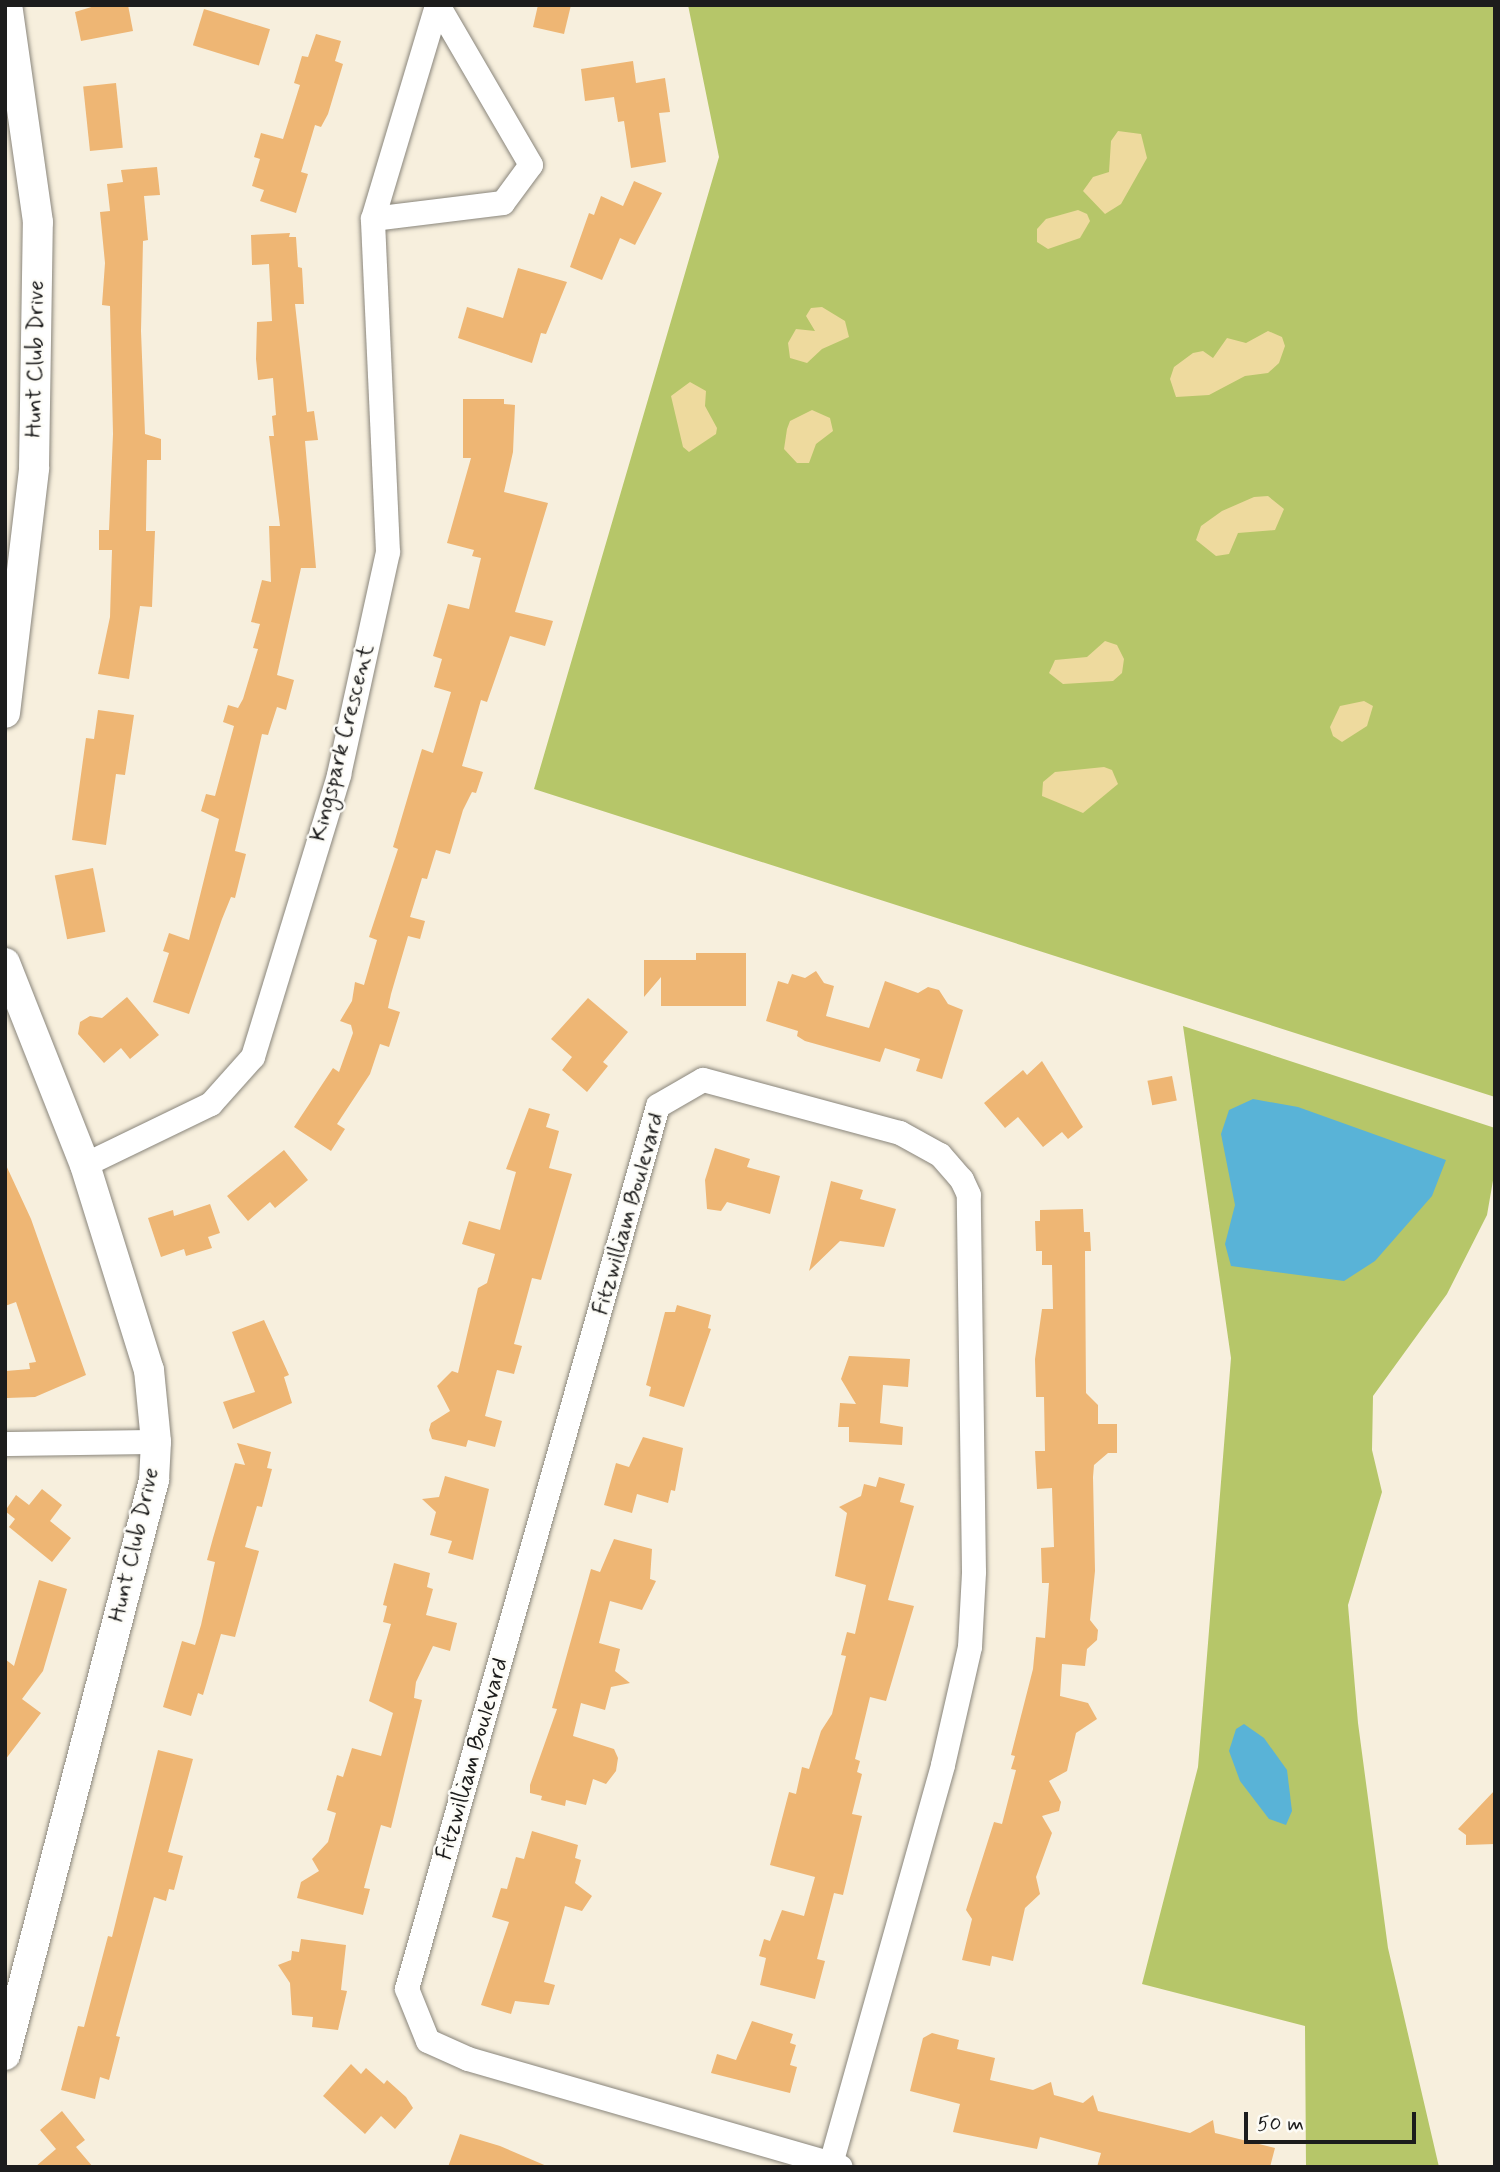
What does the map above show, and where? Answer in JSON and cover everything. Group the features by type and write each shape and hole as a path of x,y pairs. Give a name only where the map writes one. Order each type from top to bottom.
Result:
{"street":[{"name":"Hunt Club Drive","path":"5,713 34,468 38,222 7,5"},
{"name":"Kingspark Crescent","path":"373,219 503,203 531,165 438,5"},
{"name":"Kingspark Crescent","path":"85,1165 211,1104 253,1057 339,775 388,552 373,219 438,5"},
{"name":"Hunt Club Drive","path":"5,963 85,1165 149,1370 156,1442 154,1480 5,2055"},
{"name":"Fitzwilliam Boulevard","path":"703,1080 900,1133 940,1155 962,1180 969,1195 974,1572 970,1647 943,1765 834,2166 468,2059 428,2041 407,1989 658,1106 703,1080"},
{"path":"5,1444 156,1442"}],"green space":[{"path":"688,5 1495,5 1495,1097 534,789 719,157"},
{"path":"1183,1026 1495,1128 1495,1169 1487,1215 1447,1294 1373,1396 1372,1450 1382,1492 1348,1605 1358,1723 1388,1948 1439,2167 1306,2167 1305,2026 1142,1984 1198,1767 1231,1358"}],"sand":[{"path":"1118,131 1141,134 1147,158 1121,204 1105,214 1083,191 1093,177 1109,172 1111,141"},
{"path":"1078,210 1087,214 1090,221 1080,238 1048,249 1037,242 1037,229 1046,219"},
{"path":"822,307 845,321 849,337 822,349 807,363 790,358 788,343 796,329 815,331 806,316 811,308"},
{"path":"1268,331 1282,337 1285,346 1279,363 1268,373 1245,376 1209,395 1176,397 1170,379 1174,367 1193,353 1203,351 1213,358 1227,338 1246,343"},
{"path":"690,382 706,391 705,406 717,428 716,434 689,452 683,447 671,396"},
{"path":"812,410 830,418 833,431 816,444 809,463 797,463 784,449 787,429 790,421"},
{"path":"1268,496 1284,509 1275,530 1238,533 1229,554 1216,556 1196,540 1201,526 1222,511 1254,497"},
{"path":"1105,641 1117,645 1124,659 1122,673 1113,681 1063,684 1049,673 1055,660 1087,657"},
{"path":"1364,701 1373,706 1367,726 1342,742 1333,736 1330,727 1340,706"},
{"path":"1104,767 1112,770 1118,784 1083,813 1042,796 1043,782 1055,772"}],"water":[{"path":"1253,1099 1298,1107 1446,1160 1432,1196 1375,1261 1344,1281 1231,1266 1225,1244 1235,1205 1221,1134 1229,1110"},
{"path":"1244,1724 1264,1738 1287,1770 1292,1811 1286,1825 1269,1819 1240,1781 1229,1751 1236,1729"}],"building":[{"path":"98,5 128,5 133,31 81,41 75,12"},
{"path":"538,5 571,5 564,34 533,27"},
{"path":"204,9 270,29 259,66 193,45"},
{"path":"316,34 341,41 335,61 343,64 328,114 321,127 315,125 301,172 308,174 296,213 260,201 264,190 252,186 260,159 254,157 261,133 283,139 300,85 294,83 302,56 308,57"},
{"path":"633,61 636,83 665,78 670,112 659,113 666,162 631,168 624,121 618,122 614,97 585,101 581,69"},
{"path":"116,83 123,148 90,151 83,86"},
{"path":"157,167 160,195 144,196 148,240 143,241 141,331 145,434 161,439 161,460 147,460 146,531 155,531 152,607 140,606 129,679 98,674 110,617 112,550 99,550 99,530 109,530 113,434 110,306 102,305 105,263 100,212 110,211 107,184 123,182 121,170"},
{"path":"634,181 662,193 635,245 620,238 602,280 570,267 589,213 594,215 601,196 623,206"},
{"path":"290,233 289,237 296,237 298,267 302,268 304,304 295,304 307,412 314,411 318,440 305,441 316,568 301,568 277,675 294,680 286,710 277,707 268,735 262,734 235,851 246,854 235,898 231,897 222,919 189,1014 153,1002 169,953 163,951 169,933 189,940 219,819 201,811 206,794 215,796 234,726 223,722 228,705 238,708 243,699 258,649 253,648 260,624 251,622 262,580 271,582 269,526 280,526 269,436 274,436 272,416 276,415 273,378 258,380 256,359 257,322 272,321 269,264 252,265 251,235"},
{"path":"518,268 567,282 546,334 541,333 532,363 458,338 467,307 503,318"},
{"path":"463,399 504,399 504,404 515,405 513,452 504,492 548,503 515,612 553,621 545,646 510,636 487,702 481,700 462,766 483,772 476,793 472,792 463,810 450,854 436,850 427,879 422,878 410,917 425,921 420,939 408,936 391,994 388,1008 400,1012 389,1047 380,1044 370,1074 337,1124 345,1129 331,1151 294,1127 333,1068 339,1072 353,1033 351,1025 340,1021 352,1001 355,982 364,985 377,940 369,937 398,849 393,847 422,749 433,753 451,692 434,687 442,659 433,656 448,604 469,609 481,558 472,556 474,550 447,543 471,458 463,458"},
{"path":"98,710 134,715 125,775 116,774 106,845 72,840 86,738 94,739"},
{"path":"93,868 105,932 67,939 55,875"},
{"path":"696,953 746,953 746,1006 661,1006 661,977 644,997 644,960 696,960"},
{"path":"816,971 824,983 834,986 826,1016 869,1028 885,981 918,993 928,987 939,990 948,1004 963,1010 942,1079 916,1071 920,1059 885,1048 880,1062 805,1041 797,1036 798,1031 766,1021 778,981 788,984 792,974 805,978"},
{"path":"127,997 159,1035 130,1059 121,1048 104,1063 78,1034 80,1022 90,1016 102,1018"},
{"path":"588,998 628,1032 603,1062 608,1066 587,1092 562,1070 572,1057 551,1039"},
{"path":"1042,1061 1083,1127 1068,1139 1062,1132 1043,1147 1018,1117 1005,1128 984,1103 1023,1070 1027,1075"},
{"path":"1172,1076 1177,1101 1152,1105 1147,1081"},
{"path":"529,1108 550,1114 546,1127 559,1131 549,1168 572,1174 541,1280 532,1278 514,1344 522,1346 514,1374 497,1370 485,1416 502,1421 495,1447 468,1440 466,1447 432,1439 429,1430 431,1423 450,1411 437,1386 452,1371 458,1373 478,1288 487,1283 495,1254 462,1244 469,1221 500,1230 516,1172 506,1169"},
{"path":"715,1148 750,1159 747,1167 780,1176 770,1214 727,1202 721,1211 707,1209 705,1180"},
{"path":"284,1150 308,1180 275,1208 270,1202 248,1221 227,1196"},
{"path":"5,1163 31,1219 86,1375 35,1397 7,1398 6,1371 30,1369 29,1363 36,1362 16,1302 5,1306"},
{"path":"831,1181 863,1190 860,1199 896,1209 884,1247 840,1241 809,1271"},
{"path":"210,1204 220,1233 208,1237 212,1248 186,1256 184,1249 161,1257 148,1218 173,1210 174,1216"},
{"path":"1083,1209 1084,1232 1090,1232 1091,1251 1085,1251 1086,1393 1098,1405 1098,1424 1117,1424 1117,1453 1108,1453 1094,1465 1095,1571 1090,1620 1098,1630 1097,1640 1087,1649 1085,1666 1062,1664 1060,1696 1088,1703 1097,1719 1076,1733 1067,1771 1049,1781 1061,1802 1059,1811 1042,1816 1052,1833 1036,1877 1040,1894 1025,1908 1013,1961 992,1956 990,1966 962,1960 972,1919 966,1910 994,1822 1002,1824 1016,1770 1011,1769 1015,1756 1011,1755 1033,1669 1036,1637 1045,1638 1049,1583 1042,1583 1041,1548 1054,1547 1052,1488 1037,1489 1035,1451 1045,1451 1044,1397 1036,1397 1035,1359 1042,1309 1053,1309 1052,1265 1042,1265 1042,1251 1036,1251 1035,1221 1040,1221 1040,1210"},
{"path":"677,1305 711,1315 708,1328 711,1329 684,1407 649,1396 651,1387 646,1385 665,1312 675,1312"},
{"path":"264,1320 289,1375 284,1377 292,1403 233,1429 223,1402 255,1392 232,1332"},
{"path":"849,1356 910,1359 908,1387 883,1385 880,1423 903,1427 902,1445 849,1442 849,1427 838,1427 840,1403 856,1404 841,1379"},
{"path":"643,1437 683,1448 675,1491 671,1490 668,1503 637,1494 632,1513 604,1505 616,1463 629,1467"},
{"path":"237,1443 271,1452 267,1468 272,1469 262,1507 257,1506 245,1547 259,1551 235,1637 221,1634 203,1695 198,1693 191,1716 163,1707 182,1641 195,1645 201,1625 215,1562 207,1560 213,1538 235,1463 245,1465"},
{"path":"445,1476 489,1489 473,1560 448,1553 452,1541 430,1535 436,1512 422,1499 439,1497"},
{"path":"879,1477 905,1484 900,1502 914,1506 888,1600 914,1606 886,1701 870,1697 855,1759 860,1761 857,1772 862,1774 852,1814 862,1816 843,1895 834,1893 817,1959 825,1961 815,1999 760,1985 766,1958 759,1956 764,1939 770,1941 782,1910 804,1916 815,1877 770,1865 789,1792 796,1794 802,1767 809,1769 821,1731 832,1714 846,1656 841,1655 847,1632 855,1634 866,1585 835,1576 847,1513 839,1507 861,1496 864,1484 876,1487"},
{"path":"42,1489 62,1505 50,1521 71,1538 52,1562 9,1527 15,1519 5,1511 16,1495 29,1505"},
{"path":"614,1539 652,1549 650,1579 656,1581 642,1610 610,1601 599,1643 620,1649 615,1671 630,1683 611,1687 605,1710 581,1703 573,1736 614,1749 618,1758 616,1771 606,1784 593,1779 586,1805 566,1800 565,1806 541,1800 542,1796 530,1793 530,1785 557,1709 552,1708 591,1569 600,1572"},
{"path":"394,1563 430,1573 427,1587 433,1589 426,1615 457,1623 450,1651 433,1646 416,1682 414,1698 422,1700 391,1828 381,1825 364,1888 370,1889 363,1915 297,1898 301,1882 319,1871 312,1859 328,1842 336,1813 327,1810 337,1775 343,1777 352,1748 381,1756 393,1713 369,1701 391,1624 383,1622 387,1606 383,1605"},
{"path":"39,1580 67,1589 43,1671 22,1699 41,1713 5,1760 5,1659 14,1666"},
{"path":"158,1750 193,1759 168,1852 183,1856 174,1890 169,1889 166,1901 154,1897 116,2036 120,2037 109,2080 100,2077 95,2099 61,2090 78,2026 84,2027 108,1936 112,1937"},
{"path":"1495,1790 1495,1844 1466,1845 1466,1835 1458,1829"},
{"path":"532,1831 578,1845 575,1858 581,1860 575,1883 592,1896 582,1911 565,1906 544,1982 555,1985 549,2005 515,2001 511,2014 481,2005 509,1922 492,1917 501,1888 507,1889 516,1857 524,1859"},
{"path":"301,1939 346,1945 341,1990 347,1991 338,2030 312,2027 313,2017 292,2015 290,1983 278,1965 291,1960 292,1951 299,1952"},
{"path":"752,2021 793,2034 790,2043 796,2045 790,2065 797,2067 790,2093 711,2073 717,2054 736,2060"},
{"path":"932,2033 959,2040 957,2049 995,2058 990,2080 1033,2090 1051,2082 1054,2095 1083,2103 1093,2095 1098,2111 1190,2133 1213,2120 1215,2133 1275,2148 1270,2167 1097,2167 1101,2153 1040,2137 1037,2149 953,2132 960,2104 910,2091 923,2038"},
{"path":"351,2064 361,2074 366,2068 384,2084 387,2080 406,2097 413,2108 395,2129 381,2116 365,2134 323,2096"},
{"path":"62,2111 85,2140 76,2147 93,2167 35,2167 56,2149 40,2130"},
{"path":"460,2134 500,2146 549,2167 448,2167"}]}
